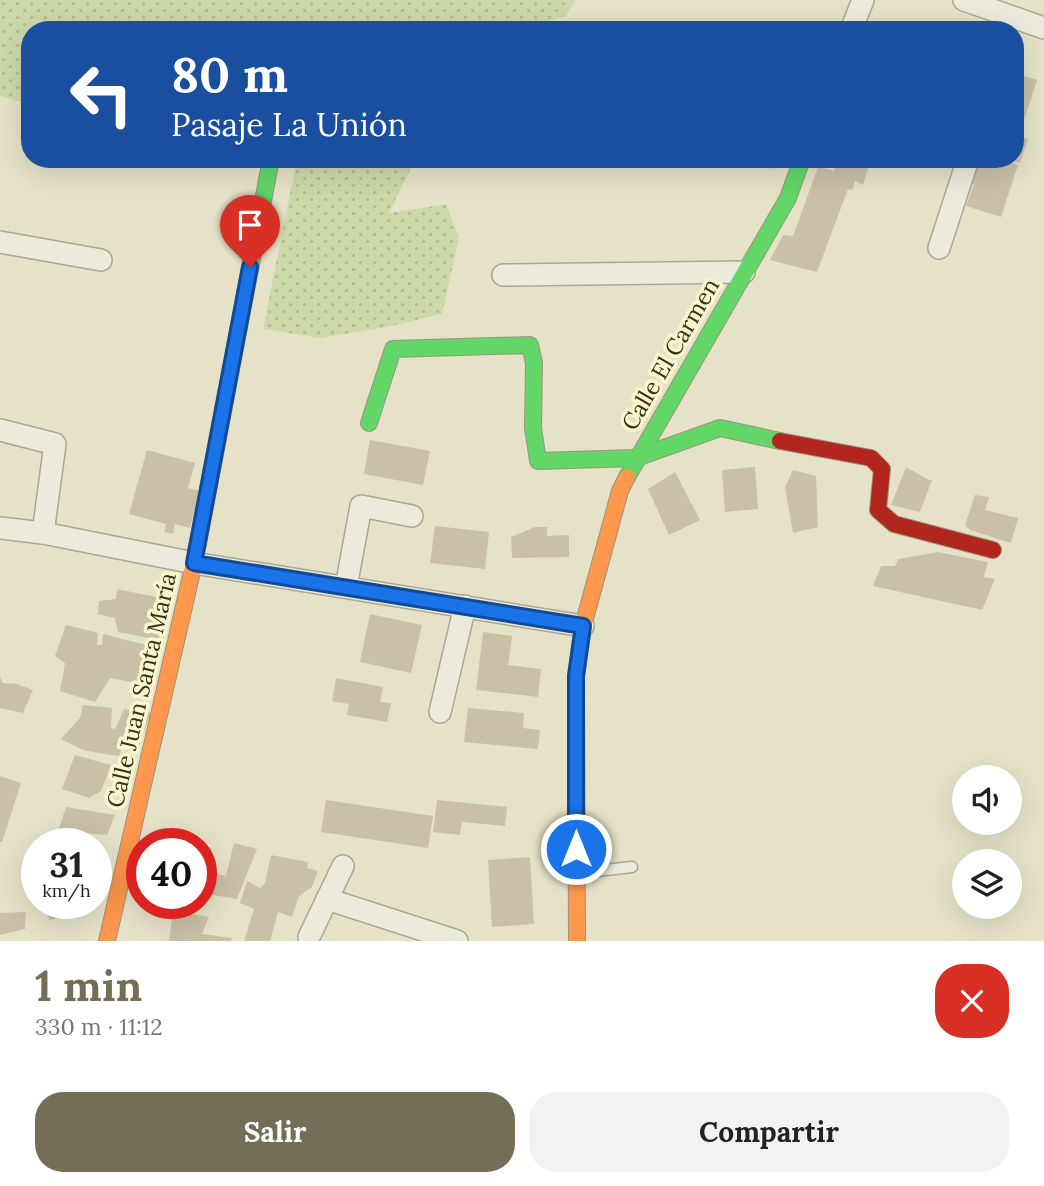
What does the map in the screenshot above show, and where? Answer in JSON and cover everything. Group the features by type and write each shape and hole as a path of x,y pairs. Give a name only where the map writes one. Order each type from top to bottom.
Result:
{"street":[{"path":"855,21 863,0"},
{"path":"964,0 1009,21"},
{"path":"1024,25 1044,28"},
{"name":"Calle Juan Santa María","path":"107,941 194,563 269,168"},
{"name":"Calle El Carmen","path":"577,941 576,676 583,626 620,491 636,458 788,198 799,168"},
{"path":"939,248 965,168"},
{"path":"0,242 101,260"},
{"path":"503,275 744,272"},
{"path":"369,423 393,349 530,345 534,363 533,428 538,461 636,458"},
{"name":"Calle El Carmen","path":"636,458 720,428 828,451 871,457 882,469 878,510 894,524 993,550"},
{"path":"0,430 55,444 43,533"},
{"path":"346,587 361,506 412,516"},
{"path":"0,528 43,533 194,563 583,626"},
{"path":"440,712 465,606"},
{"path":"309,937 343,866"},
{"path":"327,899 457,941"}],"lane":[{"path":"576,873 632,867"}],"green space":[{"path":"0,0 575,0 566,16 549,21 21,21 21,102 0,96"},
{"path":"295,168 411,168 389,213 446,204 459,238 442,314 387,327 320,338 263,329"}],"building":[{"path":"1024,76 1037,80 1024,120"},
{"path":"818,168 834,171 835,168 868,168 863,185 855,181 852,190 848,189 817,272 770,260 783,235 793,236"},
{"path":"967,168 1017,168 1001,217 966,206 974,184 963,180"},
{"path":"370,440 430,451 423,485 364,474"},
{"path":"147,450 195,463 188,488 200,491 190,528 175,524 173,534 164,532 166,524 129,514"},
{"path":"755,467 758,509 725,512 722,470"},
{"path":"906,467 932,480 920,512 891,505"},
{"path":"793,470 816,476 818,527 793,533 785,487"},
{"path":"675,472 700,520 669,535 648,489"},
{"path":"975,495 989,497 985,510 1018,518 1011,543 970,530 965,525"},
{"path":"435,526 489,532 485,569 430,563"},
{"path":"535,527 547,527 547,536 569,535 569,557 512,558 511,537"},
{"path":"938,552 988,562 984,577 995,579 982,610 873,586 881,566 895,566 898,559"},
{"path":"117,589 161,598 159,610 167,613 159,640 118,632 115,618 98,614 99,601 116,599"},
{"path":"370,614 422,625 411,673 360,662"},
{"path":"66,625 98,633 97,645 102,645 103,634 150,646 137,683 110,678 95,702 60,691 65,663 55,656"},
{"path":"483,632 512,636 508,665 541,669 538,697 476,690"},
{"path":"0,677 3,683 17,684 33,690 23,713 0,708"},
{"path":"336,678 383,687 380,702 391,703 387,722 347,715 349,704 332,701"},
{"path":"83,705 112,708 111,728 115,729 124,709 151,713 139,746 124,742 119,756 83,750 61,739 80,718"},
{"path":"468,708 524,713 523,728 540,730 538,749 464,742"},
{"path":"75,755 111,765 101,791 89,798 62,789"},
{"path":"0,776 21,783 2,842 0,842"},
{"path":"326,800 433,816 428,848 321,832"},
{"path":"437,800 507,807 505,826 462,822 460,835 433,832"},
{"path":"66,807 115,815 110,828 59,828"},
{"path":"234,843 257,849 237,899 217,896 217,874 226,876"},
{"path":"271,855 308,862 307,868 318,871 312,887 299,896 292,917 278,912 270,941 244,941 254,909 240,903 247,881 260,888 265,883"},
{"path":"530,857 534,924 492,927 488,860"},
{"path":"21,912 21,919 26,919 25,929 0,935 0,913"},
{"path":"172,919 208,919 202,934 232,938 231,941 169,941"}],"traffic: fast":[{"path":"250,269 269,168"},
{"path":"627,477 788,198 799,168"},
{"path":"369,423 393,349 530,345 534,363 533,428 538,461 636,458 720,428 780,441"}],"traffic: slow":[{"path":"577,941 576,676 583,626 620,491 627,477"},
{"path":"107,941 194,563 209,485"}],"traffic: jam":[{"path":"209,485 250,269"},
{"path":"780,441 871,458 882,469 878,510 894,524 993,550"}],"route":[{"path":"250,267 194,563 583,626 576,676 576,849"}]}
